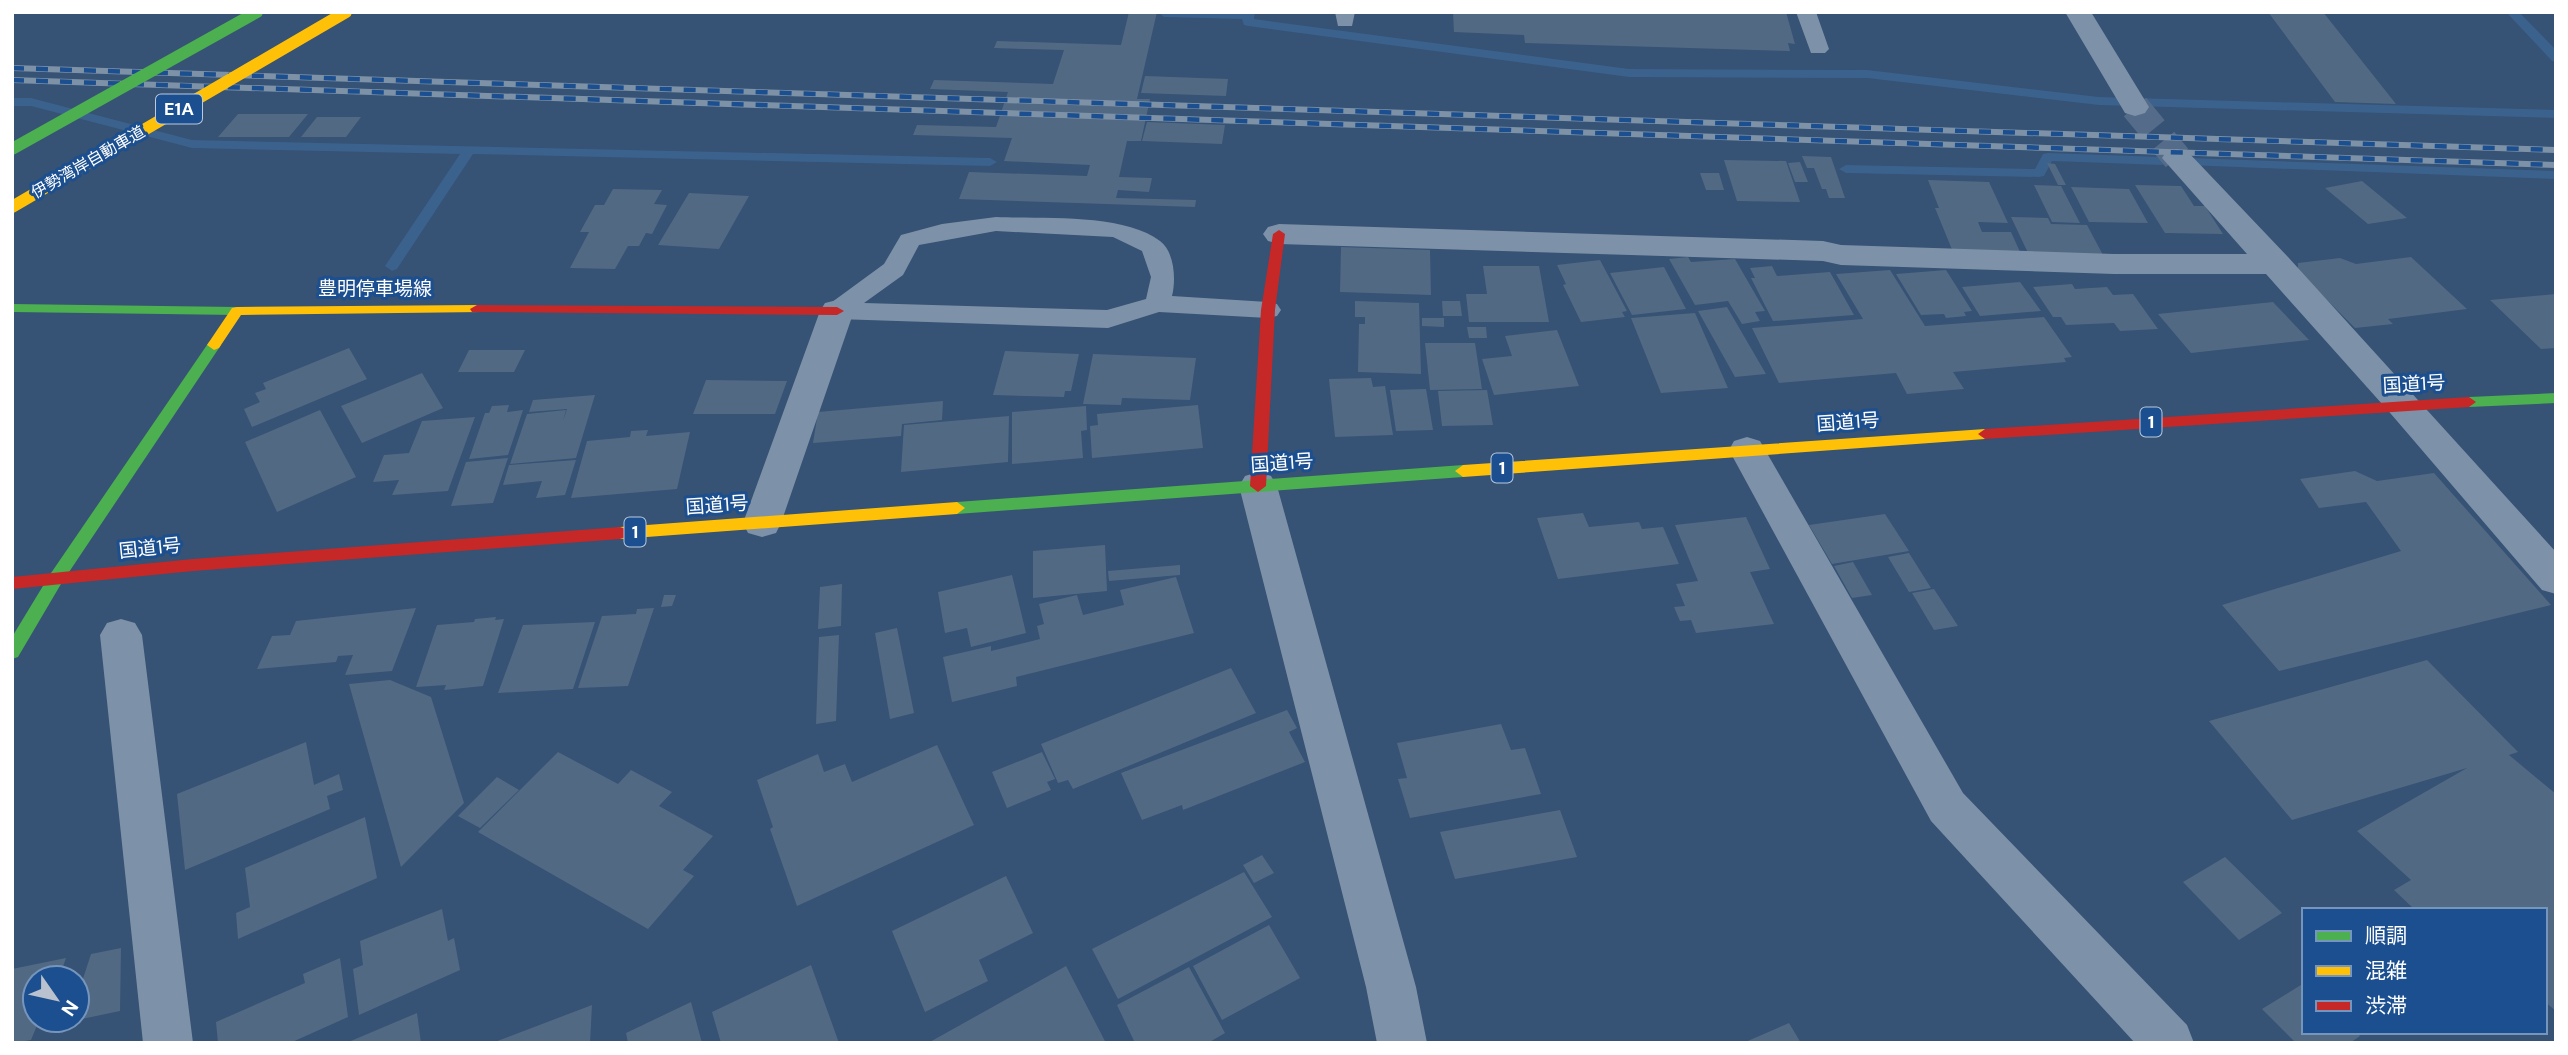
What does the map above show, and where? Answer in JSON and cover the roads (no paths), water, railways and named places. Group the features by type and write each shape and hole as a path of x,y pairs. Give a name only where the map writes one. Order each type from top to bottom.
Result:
{"main road":[{"name":"E1A","path":"12,149 257,12"},
{"name":"伊勢湾岸自動車道","path":"12,207 346,12"},
{"path":"1258,486 1268,310 1279,234"},
{"name":"豊明停車場線","path":"12,308 237,311 370,308 837,311"},
{"path":"12,652 55,580 237,311"},
{"name":"国道1号","path":"12,583 193,565 1747,450 2404,405 2556,398"}],"street":[{"path":"2078,12 2129,98"},
{"path":"2177,158 2404,405 2556,579"},
{"path":"1279,234 1810,250 1841,255 1952,260 2277,264"},
{"path":"762,523 837,311"},
{"path":"1747,450 1947,807 2169,1043"},
{"path":"1258,486 1391,987 1402,1043"},
{"path":"121,635 168,1043"}],"lane":[{"path":"1806,12 1818,49"},
{"path":"837,311 894,269 910,240 996,224 1118,230 1153,247 1164,277 1158,303"},
{"path":"837,311 1108,319 1158,303 1268,310"}],"waterway":[{"path":"1249,12 1249,16"},
{"path":"2512,12 2556,58"},
{"path":"1164,13 1249,16"},
{"path":"1249,16 1248,22 1629,73 1867,74 2099,101 2556,114"},
{"path":"12,102 31,102 192,144 469,150"},
{"path":"392,266 469,150"},
{"path":"469,150 990,162"},
{"path":"1846,169 2039,173 2048,157 2162,161"},
{"path":"2190,162 2556,175"}],"tunnel":[{"path":"2135,107 2177,158"}],"railway":[{"path":"12,68 2556,150"},
{"path":"12,80 2556,165"}]}
